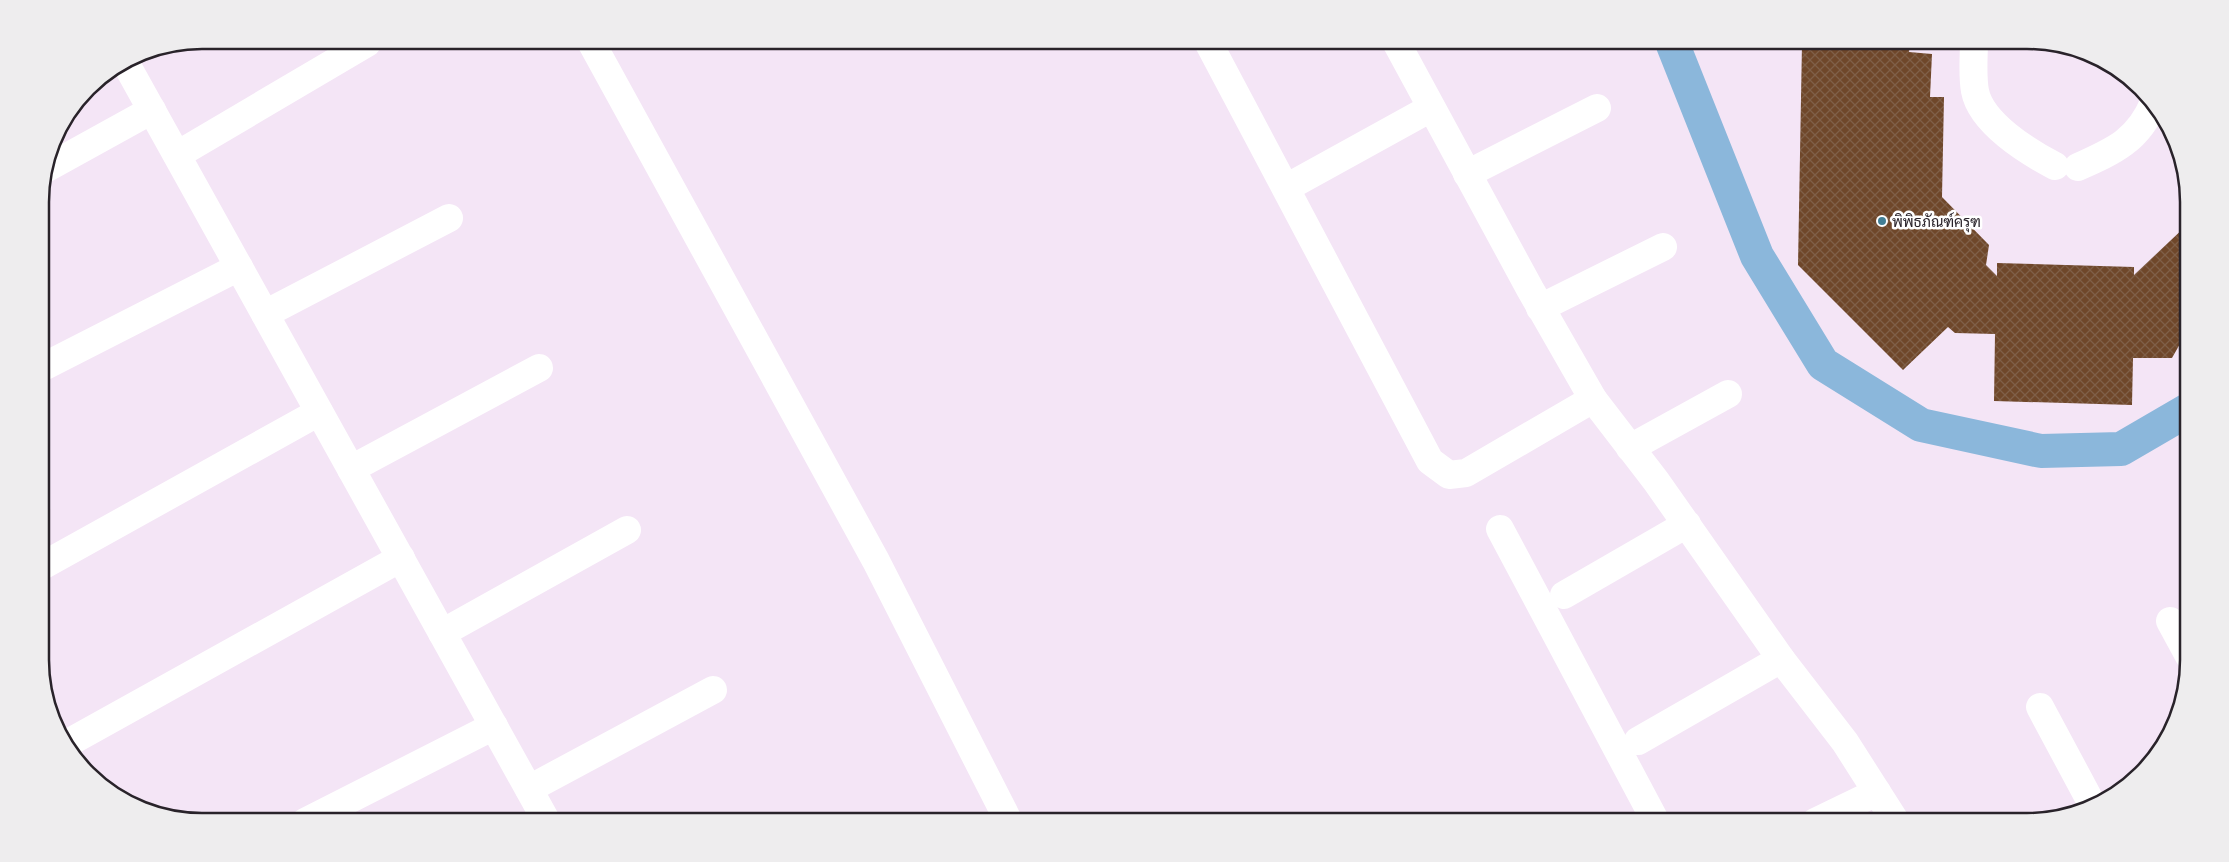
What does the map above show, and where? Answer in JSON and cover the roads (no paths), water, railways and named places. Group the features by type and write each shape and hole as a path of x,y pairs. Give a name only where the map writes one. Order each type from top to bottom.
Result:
{"street":[{"path":"177,155 357,49"},
{"path":"595,49 876,560 1004,813"},
{"path":"1213,49 1430,461 1449,475 1466,473 1593,399"},
{"path":"1401,49 1431,108 1540,308 1593,399 1687,524 1782,659 1845,742 1890,813"},
{"path":"1974,49 1975,91 1980,103 1999,128 2022,148 2066,166 2109,153 2132,138 2147,120 2150,111"},
{"path":"128,67 542,813"},
{"path":"1286,188 1431,108"},
{"path":"1467,174 1597,108"},
{"path":"54,164 152,110"},
{"path":"265,314 449,218"},
{"path":"1540,308 1663,247"},
{"path":"49,364 239,267"},
{"path":"351,469 539,368"},
{"path":"1630,448 1728,394"},
{"path":"49,562 319,412"},
{"path":"1564,595 1687,524"},
{"path":"1500,529 1646,813"},
{"path":"442,633 627,530"},
{"path":"72,741 401,558"},
{"path":"2170,621 2180,639"},
{"path":"1638,740 1782,659"},
{"path":"529,789 713,690"},
{"path":"2040,707 2090,800"},
{"path":"323,813 494,726"},
{"path":"1834,813 1877,792"}],"waterway":[{"path":"1675,49 1757,256 1823,364 1921,425 2041,451 2121,449 2180,415"}],"place":[{"name":"พิพิธภัณฑ์ครุฑ","path":"1882,221"}]}
